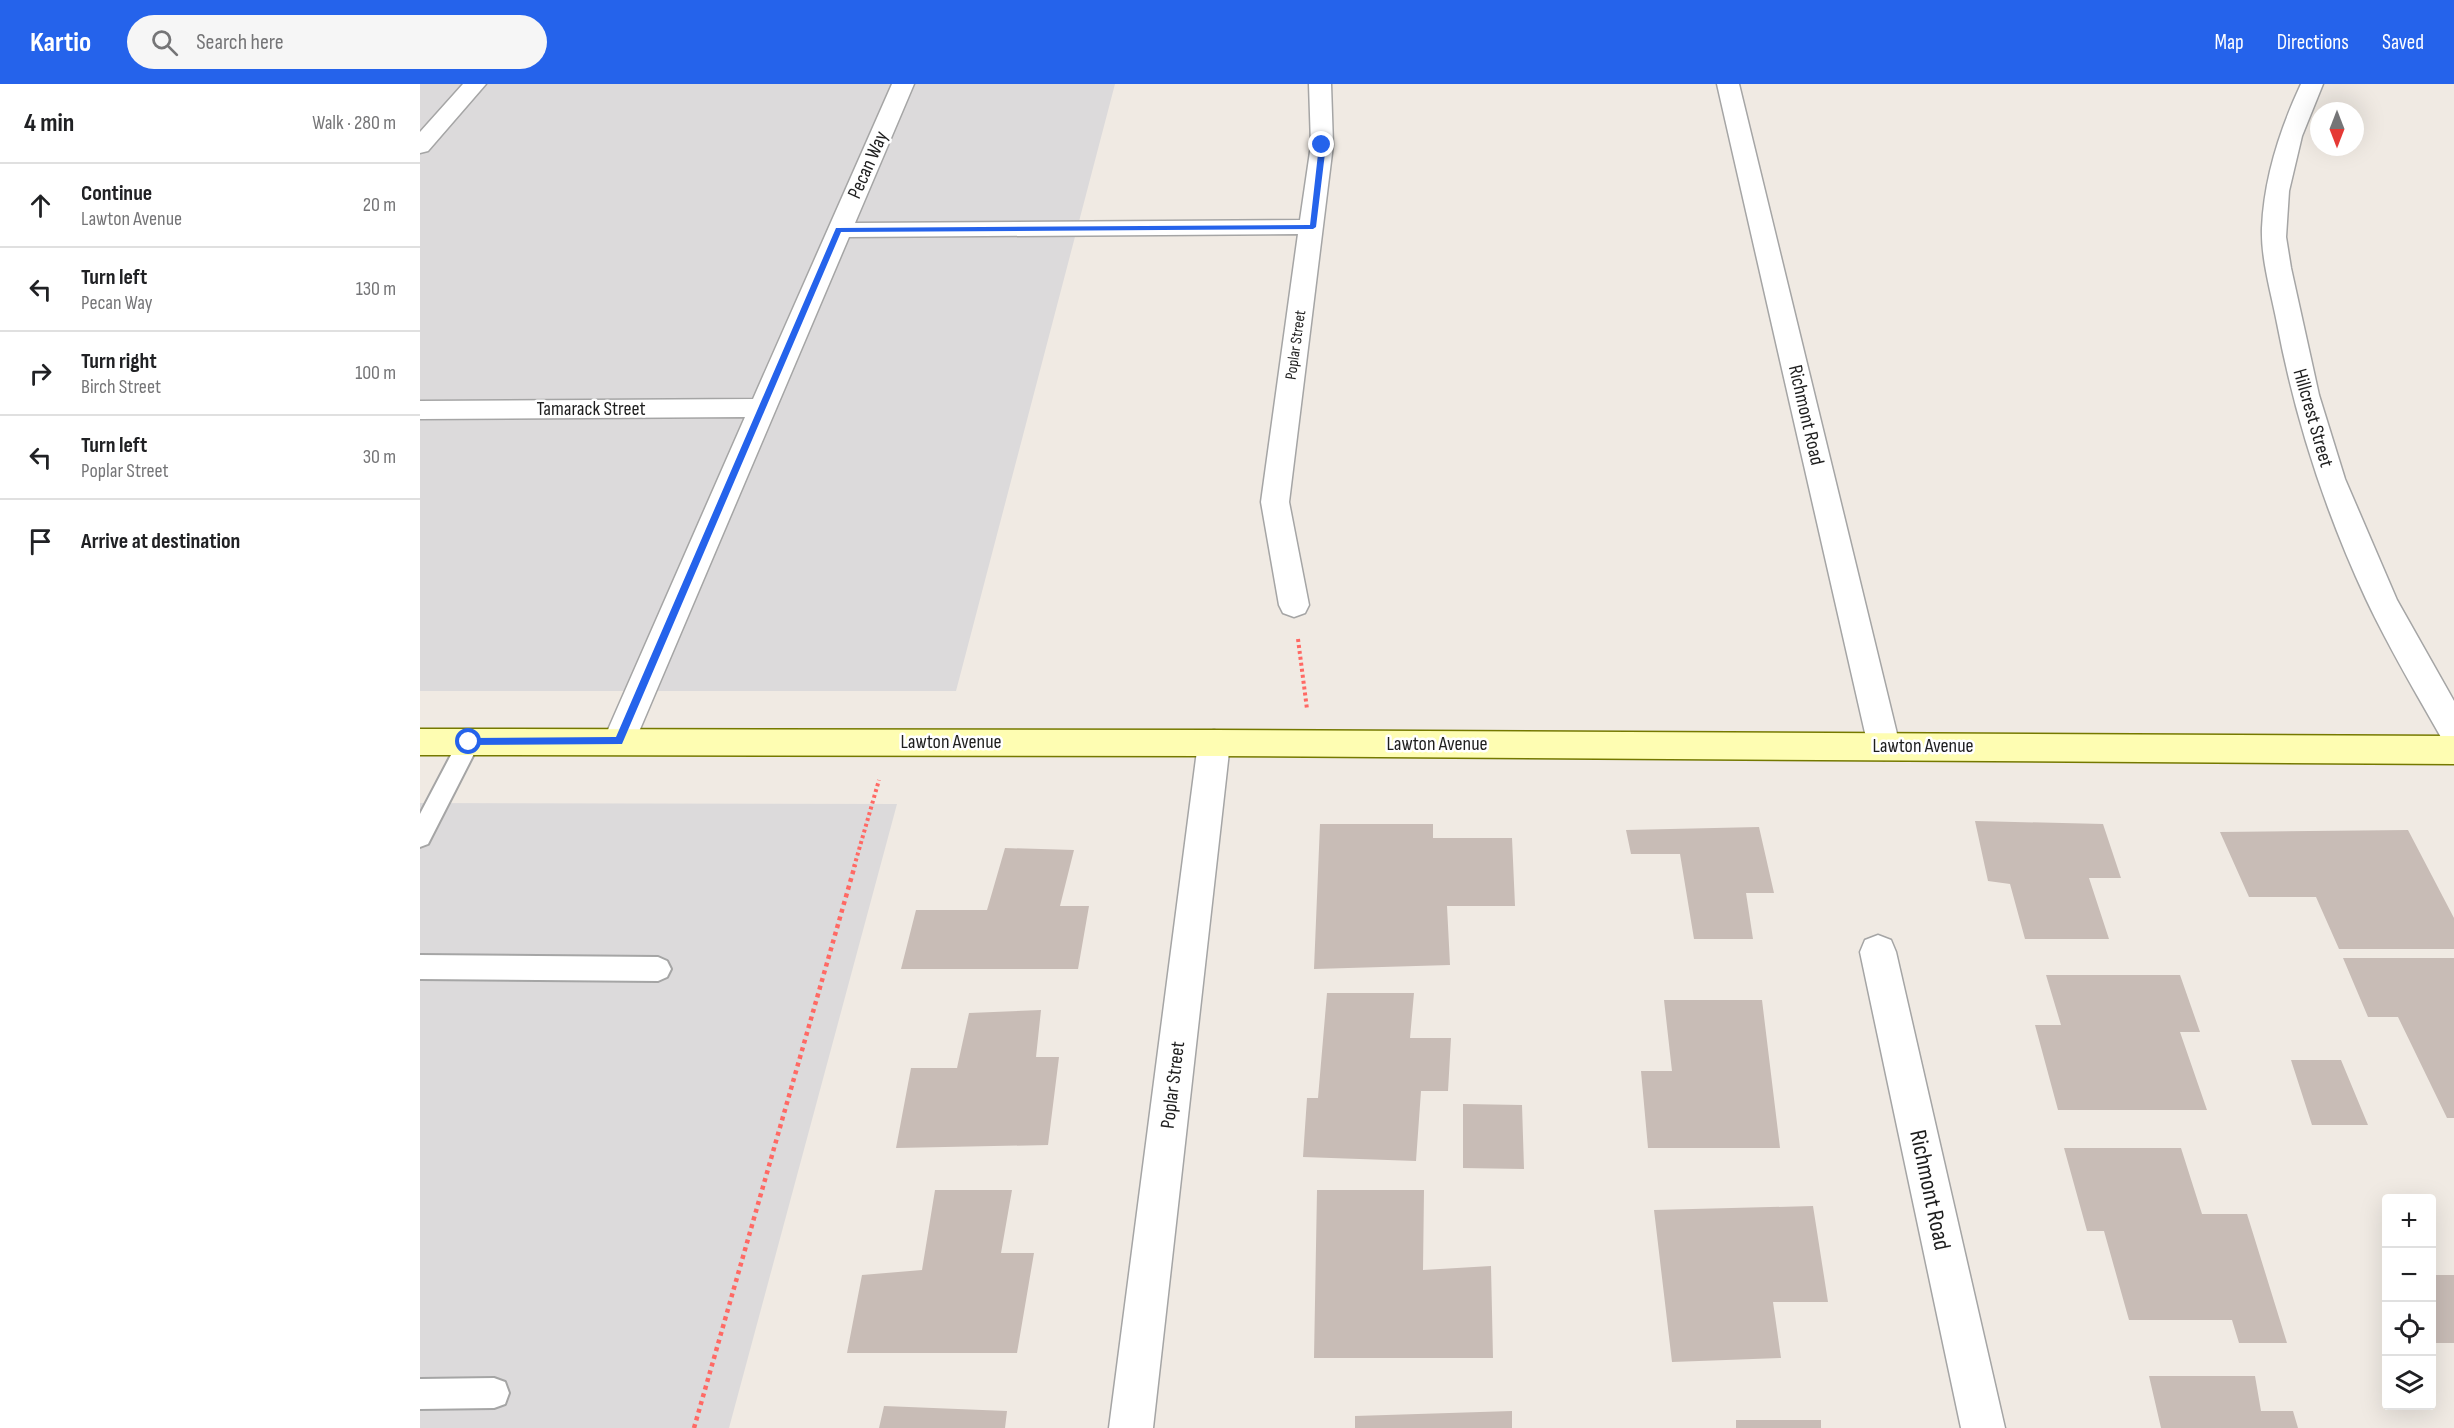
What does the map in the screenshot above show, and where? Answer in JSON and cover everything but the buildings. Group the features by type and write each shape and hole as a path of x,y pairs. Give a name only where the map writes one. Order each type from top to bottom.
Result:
{"street":[{"path":"420,146 475,84"},
{"name":"Pecan Way","path":"619,741 903,84"},
{"name":"Poplar Street","path":"1294,605 1275,502 1322,145 1320,84"},
{"name":"Richmont Road","path":"1728,84 1884,746"},
{"name":"Hillcrest Street","path":"2312,84 2300,107 2282,169 2274,230 2296,360 2327,465 2358,549 2401,639 2454,730"},
{"path":"839,230 1313,227"},
{"name":"Tamarack Street","path":"420,410 762,408"},
{"name":"Lawton Avenue","path":"420,742 1311,743 2454,750"},
{"name":"Poplar Street","path":"1131,1428 1214,743"},
{"name":"Richmont Road","path":"1878,952 1983,1428"}],"lane":[{"path":"420,837 469,742"},
{"path":"420,967 658,969"},
{"path":"420,1394 494,1393"}],"path":[{"path":"1294,605 1311,743"},
{"path":"694,1428 889,742"}],"shaded area":[{"path":"420,84 1115,84 956,691 420,691"},
{"path":"420,803 897,804 729,1428 420,1428"}],"route":[{"path":"469,742 619,741 839,230 1313,227 1322,145"}]}
